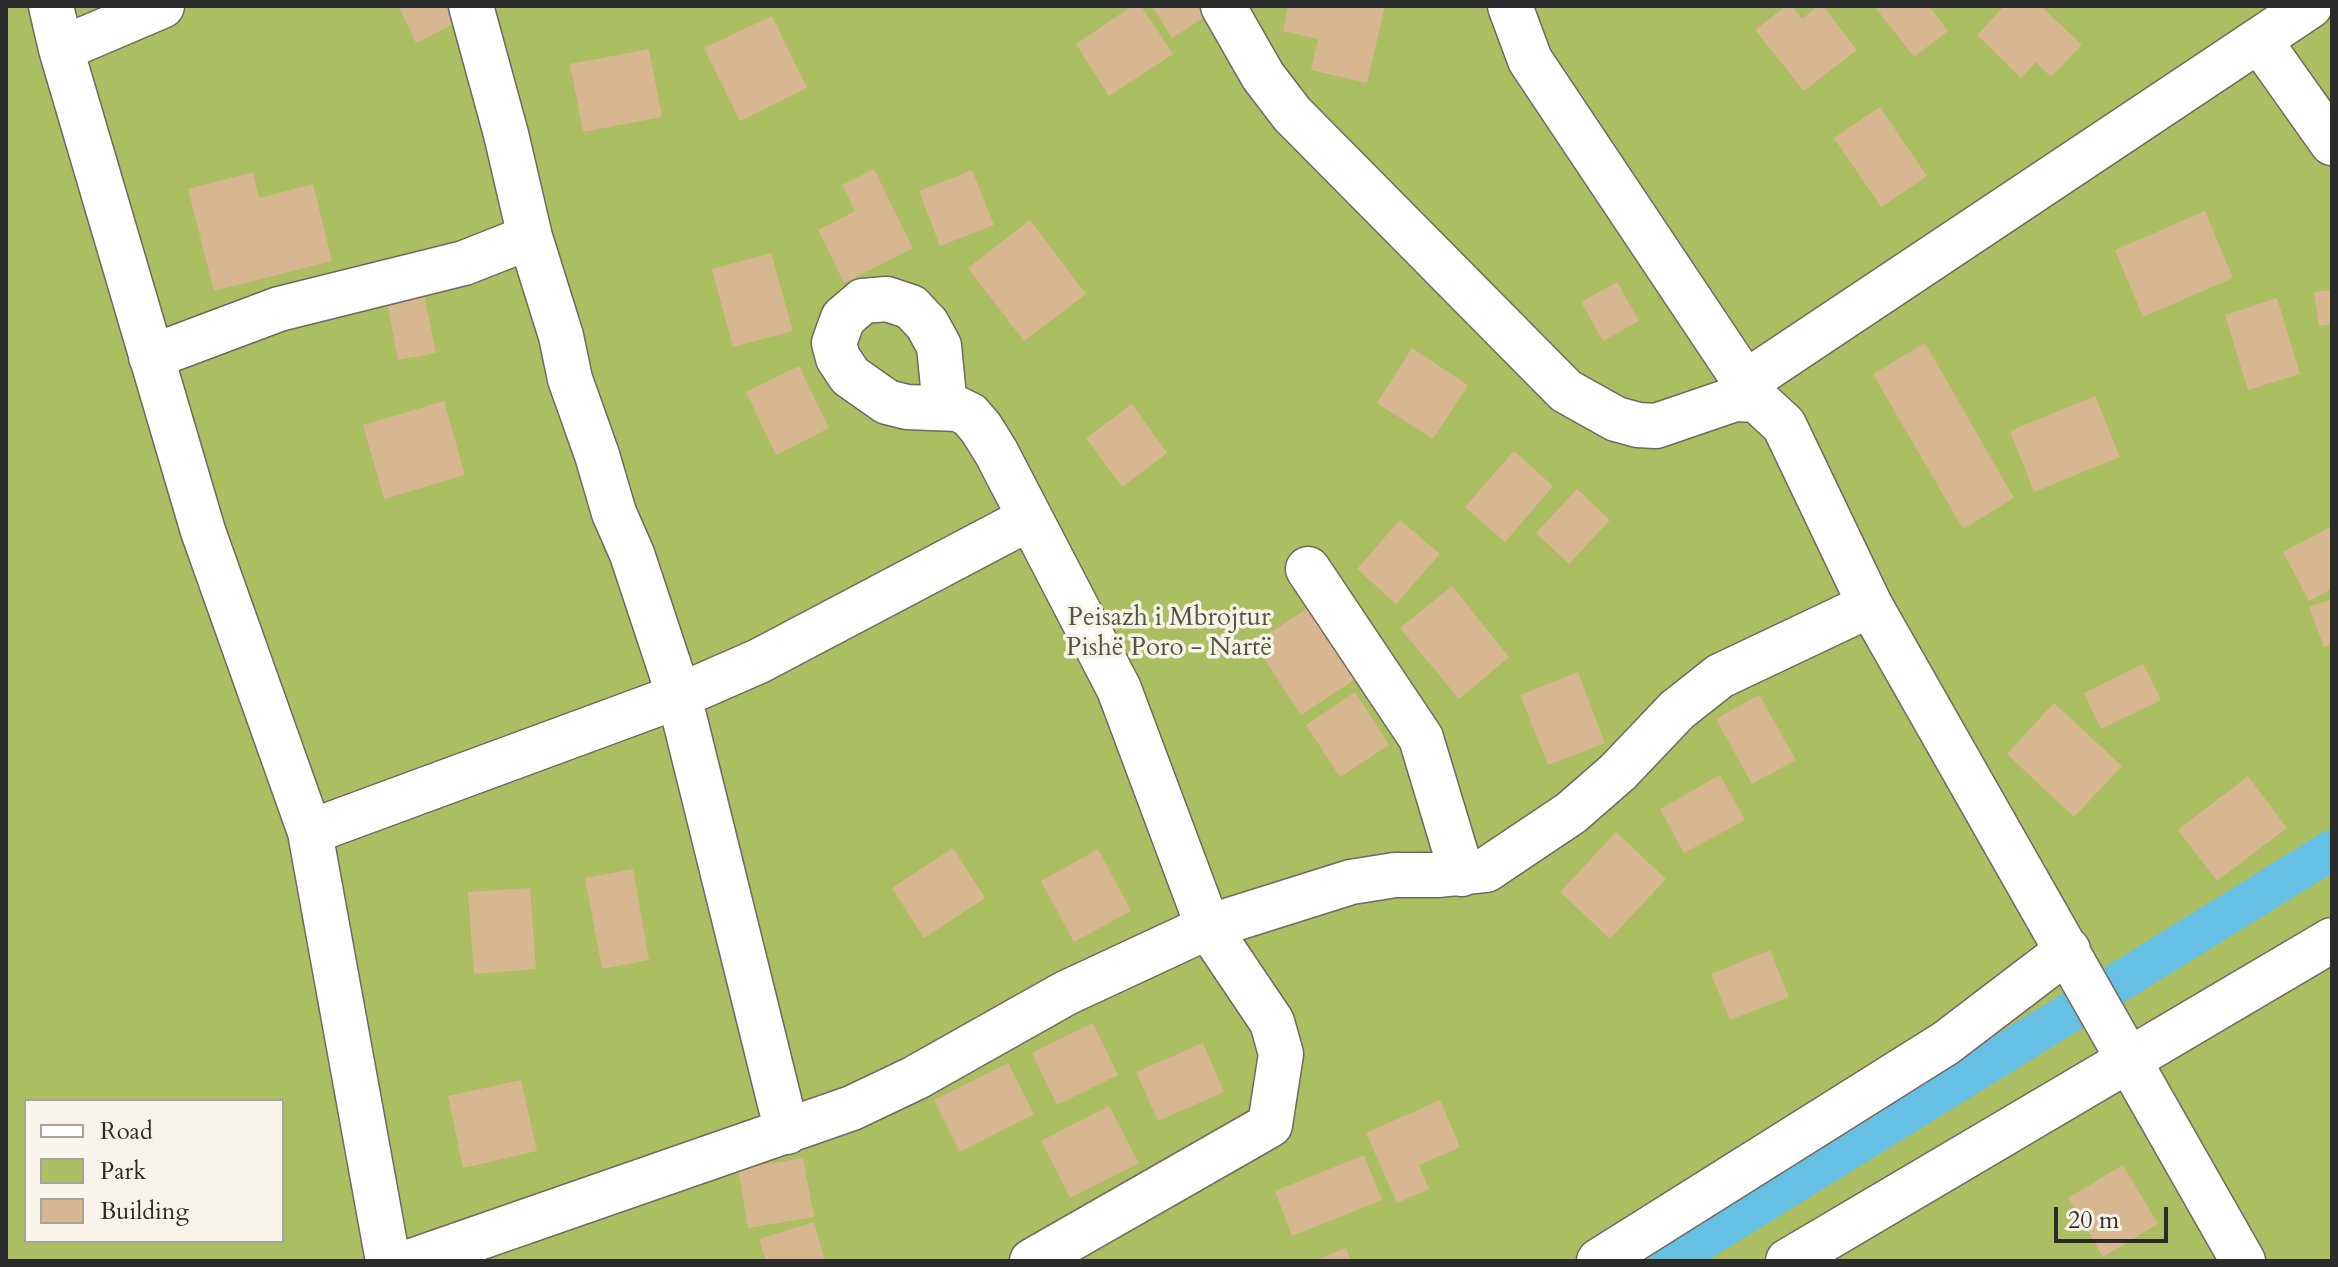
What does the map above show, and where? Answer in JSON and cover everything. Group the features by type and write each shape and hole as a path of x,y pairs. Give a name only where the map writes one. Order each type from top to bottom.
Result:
{"street":[{"path":"51,6 203,531 310,832 388,1261"},
{"path":"61,49 162,6"},
{"path":"471,6 570,379 679,696 787,1132"},
{"path":"1223,6 1263,76 1292,114 1566,391 1605,413 1638,425 1656,426 1752,391 2260,26 2310,6"},
{"path":"1510,6 1530,60 1752,391 1784,425 1870,605 2243,1261"},
{"path":"2260,26 2332,143"},
{"path":"151,357 279,309 464,263 530,237"},
{"path":"945,407 970,415 981,428 1119,689 1208,927 1272,1022 1281,1054 1270,1125 1032,1261"},
{"path":"310,832 679,696 759,661 1030,518"},
{"path":"1308,569 1421,738 1462,874"},
{"path":"412,1261 852,1108 915,1078 1066,993 1208,927 1351,882 1395,875 1462,874 1486,870 1571,813 1618,772 1677,710 1720,676 1870,605"},
{"path":"1788,1261 2125,1050 2332,940"},
{"path":"1599,1261 1946,1043 2071,956"}],"green space":[{"name":"Peisazh i Mbrojtur Pishë Poro - Nartë","path":"6,6 2332,6 2332,1261 6,1261"}],"building":[{"path":"398,6 451,6 459,21 416,43"},
{"path":"1132,6 1141,6 1173,54 1109,96 1076,44"},
{"path":"1152,6 1207,6 1211,13 1172,38"},
{"path":"1288,6 1385,6 1367,83 1311,70 1318,39 1283,31"},
{"path":"1786,6 1792,6 1802,19 1818,6 1823,6 1857,50 1804,91 1755,30"},
{"path":"1874,6 1929,6 1948,31 1914,57"},
{"path":"2004,6 2041,6 2082,45 2051,77 2036,62 2021,78 1977,35"},
{"path":"772,16 807,88 740,121 704,48"},
{"path":"649,49 662,117 583,132 570,64"},
{"path":"1880,107 1927,176 1881,207 1834,138"},
{"path":"874,169 913,248 844,283 818,230 855,211 842,185"},
{"path":"972,170 994,225 940,246 919,191"},
{"path":"253,172 259,198 313,184 332,261 214,291 188,189"},
{"path":"2205,211 2233,278 2143,317 2115,250"},
{"path":"1030,220 1086,294 1024,341 968,268"},
{"path":"771,253 793,331 733,347 712,269"},
{"path":"1617,282 1639,321 1603,341 1581,302"},
{"path":"423,290 436,353 398,360 386,297"},
{"path":"2332,290 2332,324 2319,326 2314,292"},
{"path":"2277,298 2300,374 2248,390 2225,315"},
{"path":"1925,343 2014,498 1963,529 1873,374"},
{"path":"1412,348 1468,385 1433,439 1377,403"},
{"path":"799,366 829,428 776,455 746,392"},
{"path":"2095,396 2120,457 2034,492 2010,431"},
{"path":"444,401 465,475 384,499 363,425"},
{"path":"1132,404 1167,453 1122,487 1086,438"},
{"path":"1514,451 1553,486 1505,542 1465,507"},
{"path":"1577,489 1610,520 1569,564 1536,533"},
{"path":"1400,520 1440,554 1396,604 1357,569"},
{"path":"2332,526 2332,589 2309,601 2283,552"},
{"path":"1452,586 1509,657 1459,699 1400,628"},
{"path":"2332,599 2332,644 2324,647 2309,607"},
{"path":"1311,606 1357,678 1301,715 1254,643"},
{"path":"2143,664 2161,700 2101,729 2084,693"},
{"path":"1578,672 1605,743 1548,765 1520,695"},
{"path":"1355,692 1389,745 1340,777 1306,725"},
{"path":"1759,695 1796,760 1752,784 1716,719"},
{"path":"2054,703 2122,766 2074,817 2007,754"},
{"path":"1720,775 1745,820 1684,853 1660,809"},
{"path":"2248,776 2287,828 2217,881 2178,830"},
{"path":"1616,832 1666,879 1610,939 1560,892"},
{"path":"953,848 985,898 924,938 892,888"},
{"path":"1098,849 1131,911 1074,942 1041,881"},
{"path":"633,869 649,960 602,969 585,878"},
{"path":"530,888 536,969 474,974 468,892"},
{"path":"1770,950 1789,997 1730,1020 1711,974"},
{"path":"1093,1023 1118,1075 1057,1105 1032,1053"},
{"path":"1203,1043 1224,1092 1158,1121 1136,1072"},
{"path":"1008,1063 1034,1114 960,1152 934,1100"},
{"path":"521,1080 537,1151 463,1168 448,1096"},
{"path":"1440,1100 1460,1147 1419,1165 1429,1189 1397,1203 1366,1133"},
{"path":"1109,1106 1139,1163 1070,1198 1041,1141"},
{"path":"1364,1155 1382,1200 1292,1236 1275,1191"},
{"path":"803,1158 814,1217 748,1228 738,1169"},
{"path":"2123,1165 2158,1224 2103,1257 2068,1198"},
{"path":"814,1222 825,1261 766,1261 759,1239"},
{"path":"1346,1248 1351,1261 1313,1261"}],"waterway":[{"path":"1669,1261 2332,850"}]}
